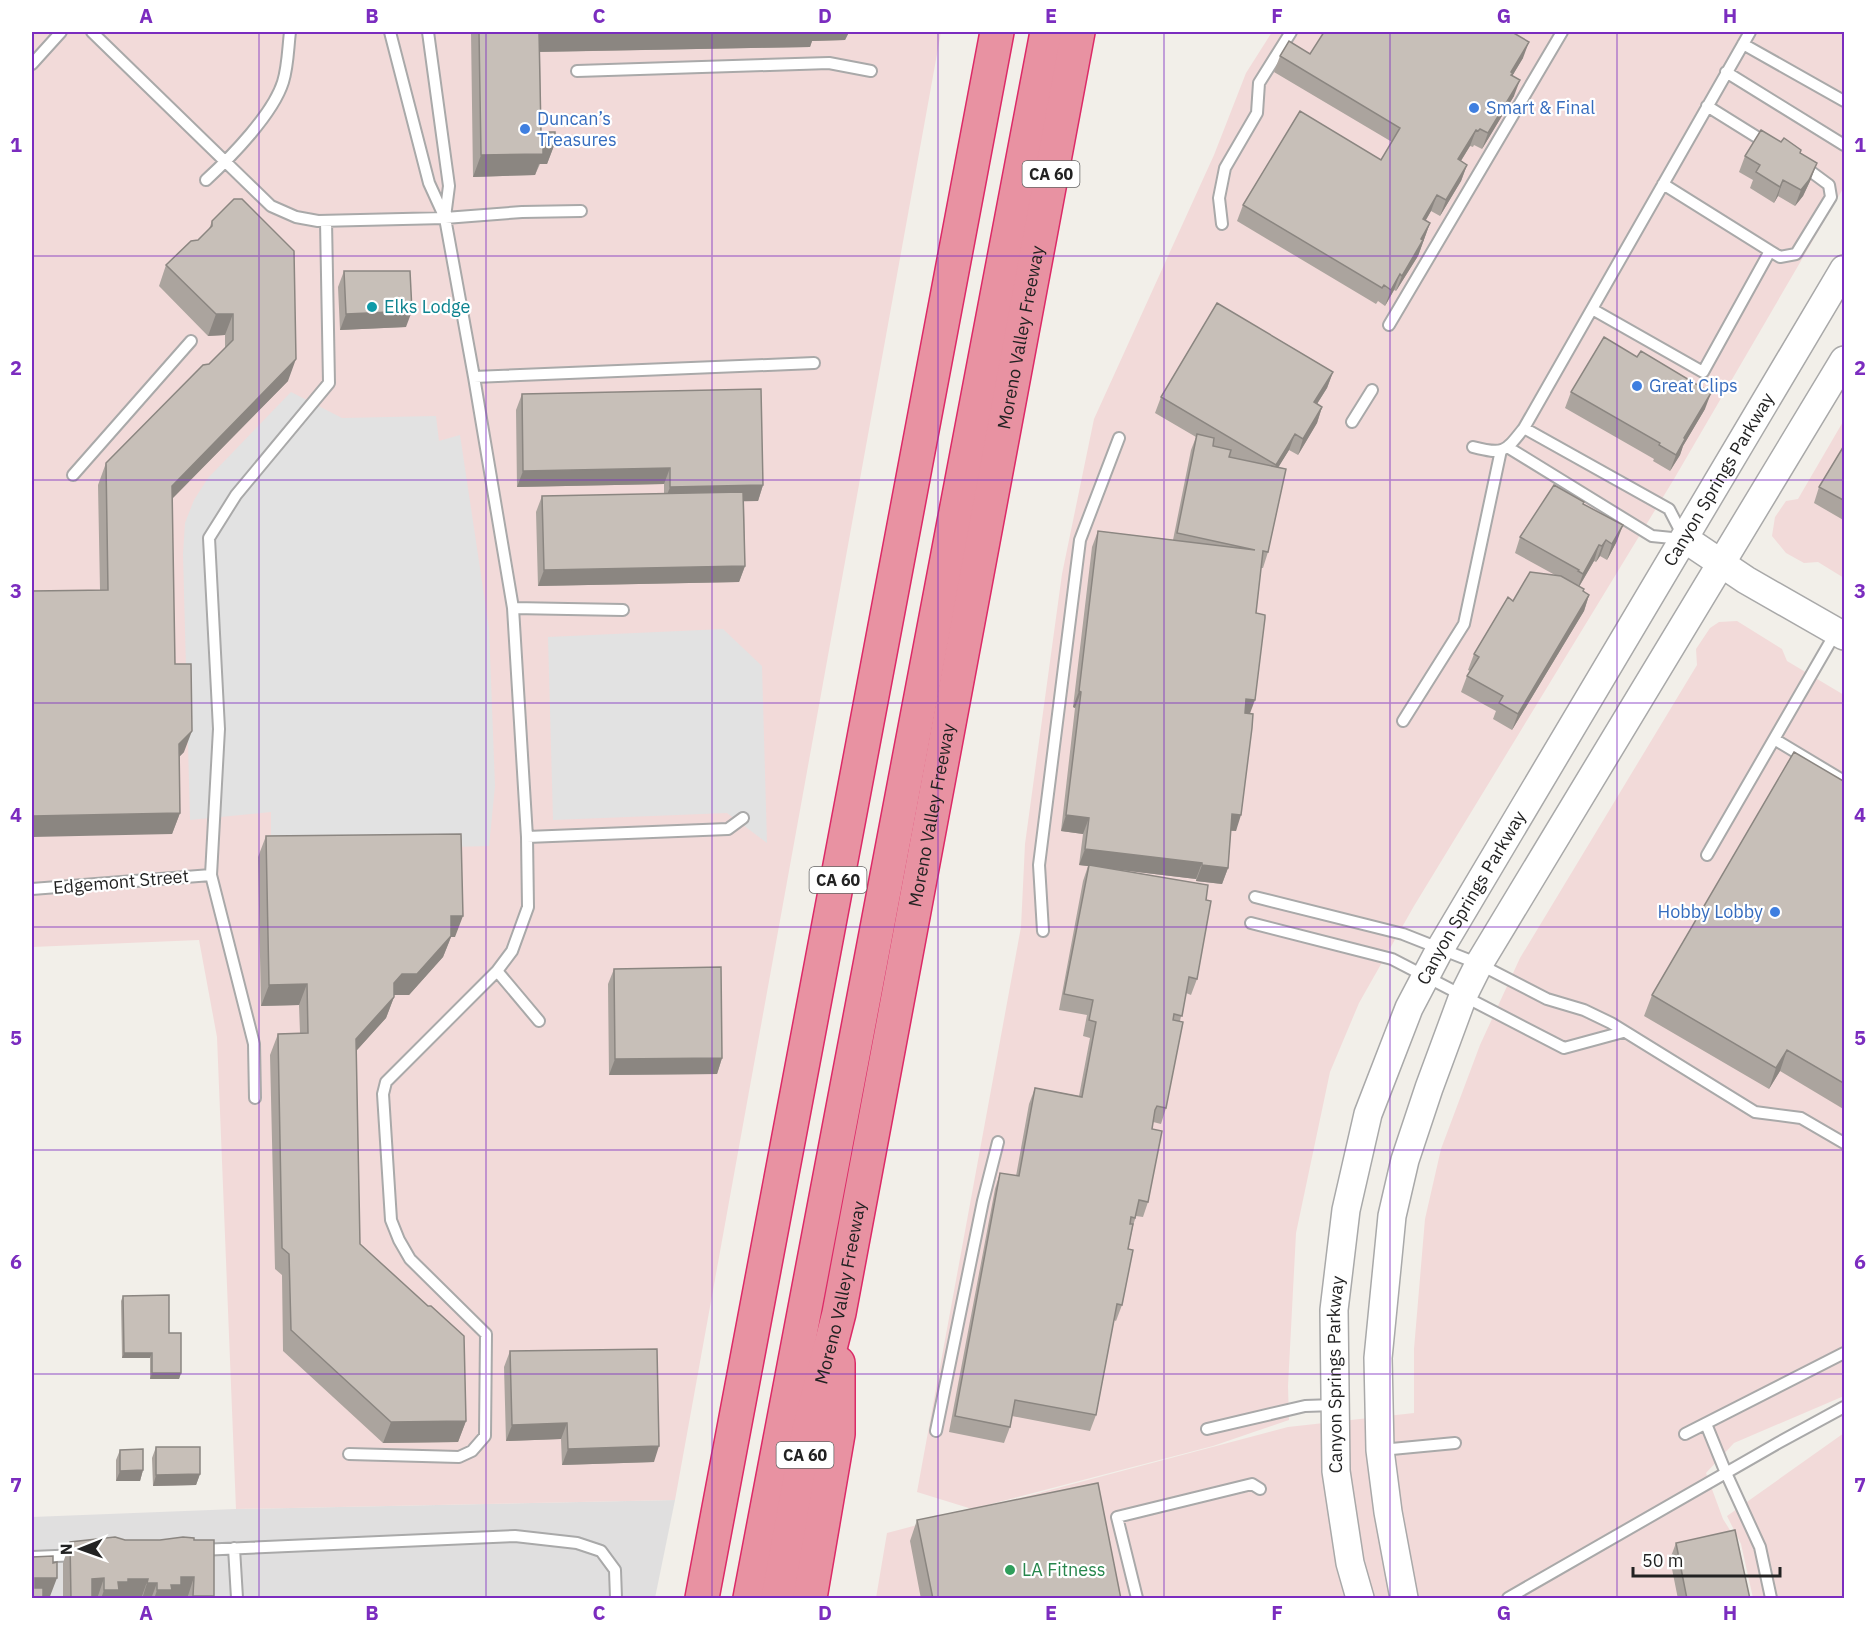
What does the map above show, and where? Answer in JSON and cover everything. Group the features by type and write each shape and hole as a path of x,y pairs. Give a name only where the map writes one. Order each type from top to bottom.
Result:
{"highway":[{"name":"CA 60","path":"702,1599 997,32"},
{"path":"750,1599 1047,32"},
{"name":"Moreno Valley Freeway","path":"778,1599 809,1430 838,1313 1078,32"},
{"path":"810,1599 838,1434 838,1313"}],"street":[{"name":"Canyon Springs Parkway","path":"1360,1599 1350,1563 1336,1471 1334,1310 1346,1210 1368,1114 1409,1008 1440,949 1845,269"},
{"path":"1404,1599 1388,1512 1380,1450 1378,1358 1392,1216 1405,1160 1463,996 1479,964 1845,360"},
{"path":"1685,539 1746,580 1840,634"}],"lane":[{"path":"32,63 61,32"},
{"path":"92,32 271,206 296,216 326,221 581,211"},
{"path":"206,180 226,162 263,118 282,83 291,32"},
{"path":"349,1454 459,1457 472,1451 486,1436 486,1334 410,1259 396,1233 391,1220 383,1094 386,1083 497,971 512,951 528,907 527,837 513,608 445,218 429,183 390,32"},
{"path":"428,32 449,186 445,218"},
{"path":"1222,224 1219,198 1225,168 1257,113 1259,83 1291,32"},
{"path":"1389,325 1562,32"},
{"path":"1402,721 1464,624 1505,449 1524,428 1750,32"},
{"path":"1743,44 1845,101"},
{"path":"577,71 829,63 871,70"},
{"path":"1726,72 1845,145"},
{"path":"1707,106 1776,149"},
{"path":"1663,184 1770,251 1780,256 1796,254 1831,197 1829,185 1796,161"},
{"path":"255,1098 254,1044 211,875 219,729 209,538 236,495 329,383 326,221"},
{"path":"1592,309 1703,372 1770,251"},
{"path":"74,475 191,341"},
{"path":"474,377 814,363"},
{"path":"1352,422 1372,390"},
{"path":"1524,428 1669,509 1685,539"},
{"path":"1042,931 1039,865 1080,540 1119,438"},
{"path":"1473,447 1495,452 1505,449 1652,536 1685,539"},
{"path":"513,608 623,610"},
{"path":"1707,855 1774,739 1840,634"},
{"path":"1774,739 1845,781"},
{"path":"527,837 728,829 743,818"},
{"name":"Edgemont Street","path":"32,889 211,875"},
{"path":"1255,897 1403,934 1479,964 1547,999 1584,1010 1611,1023 1755,1112 1801,1118 1845,1143"},
{"path":"1251,923 1392,959 1564,1048 1623,1032"},
{"path":"497,971 539,1022"},
{"path":"936,1431 983,1202 998,1142"},
{"path":"1685,1434 1845,1353"},
{"path":"1207,1429 1305,1406 1334,1405"},
{"path":"1508,1599 1845,1407"},
{"path":"1706,1424 1760,1547 1771,1599"},
{"path":"1380,1450 1455,1443"},
{"path":"1137,1599 1117,1517 1252,1484 1260,1489"},
{"path":"187,1550 514,1536 577,1543 601,1551 615,1570 616,1599"},
{"path":"234,1548 237,1599"},
{"path":"32,1557 91,1554"}],"shaded area":[{"path":"32,32 941,32 675,1500 236,1509 217,1037 199,940 32,947"},
{"path":"1272,32 1844,32 1844,187 1674,479 1414,906 1359,1003 1330,1072 1296,1233 1288,1386 1289,1420 1213,1446 972,1509 917,1492 1021,927 1025,844 1062,574 1094,419 1214,155 1246,73"},
{"path":"291,392 342,418 436,416 439,441 460,435 489,628 495,786 489,846 271,852 271,812 190,820 183,554 185,523 194,500 208,478"},
{"path":"1844,420 1844,578 1818,562 1804,563 1786,553 1772,536 1775,517 1786,501 1798,499"},
{"path":"1737,621 1782,649 1787,661 1844,695 1844,1396 1734,1443 1706,1473 1723,1519 1738,1543 1750,1598 876,1598 887,1533 1288,1427 1414,1413 1414,1349 1425,1219 1441,1149 1480,1045 1520,958 1697,665 1696,649 1710,628 1719,622"},
{"path":"723,629 762,666 767,843 727,813 553,820 548,637"},
{"path":"1844,1433 1844,1598 1753,1598 1741,1544 1727,1516"},
{"path":"675,1500 655,1598 32,1598 32,1517 236,1509"}],"building":[{"path":"479,32 539,32 541,132 555,132 555,143 543,143 543,154 481,155"},
{"path":"1324,32 1512,32 1529,42 1511,72 1513,73 1511,75 1520,80 1488,133 1480,129 1476,130 1458,159 1467,165 1446,200 1437,195 1423,219 1430,223 1421,239 1423,240 1391,290 1384,285 1382,288 1243,205 1300,111 1381,160 1400,128 1280,56 1289,41 1310,54"},
{"path":"1761,130 1781,142 1784,138 1801,150 1800,153 1817,163 1801,190 1783,180 1780,187 1756,172 1760,165 1745,156"},
{"path":"234,199 242,199 294,251 296,359 172,486 175,664 191,664 192,731 179,744 180,813 32,816 32,591 108,590 106,463 203,365 209,364 233,340 233,314 216,314 166,265 191,241 198,240 212,226 212,221"},
{"path":"344,271 410,271 412,311 346,314"},
{"path":"1217,303 1333,372 1314,402 1322,407 1303,439 1295,434 1276,465 1161,397"},
{"path":"1604,337 1637,357 1641,351 1711,393 1676,455 1659,445 1660,443 1571,392"},
{"path":"761,389 763,485 670,487 670,468 523,471 522,394"},
{"path":"1197,434 1214,438 1213,446 1231,450 1229,457 1286,469 1268,552 1263,551 1256,613 1265,615 1265,618 1255,700 1246,699 1245,713 1253,714 1252,728 1241,815 1232,814 1228,868 1085,849 1089,818 1066,815 1098,531 1255,550 1177,533"},
{"path":"1845,444 1845,501 1819,487"},
{"path":"1554,485 1584,502 1583,504 1623,525 1612,544 1606,540 1602,546 1599,545 1583,574 1520,537"},
{"path":"743,492 745,566 544,570 542,496"},
{"path":"1530,572 1561,576 1584,589 1583,591 1589,595 1518,714 1499,703 1503,696 1467,676 1479,657 1474,654 1508,597 1513,601"},
{"name":"Hobby Lobby","path":"1794,752 1845,782 1845,1084 1787,1050 1776,1068 1652,995"},
{"path":"461,834 463,916 451,916 451,936 417,974 402,974 394,983 394,997 356,1039 360,1244 464,1336 466,1421 391,1422 291,1330 289,1254 282,1248 278,1034 308,1033 307,984 269,985 266,836"},
{"path":"1089,865 1208,885 1206,900 1211,901 1197,979 1189,977 1182,1016 1174,1014 1173,1020 1183,1022 1166,1108 1157,1106 1152,1129 1162,1131 1148,1202 1139,1200 1135,1218 1131,1217 1130,1224 1133,1224 1128,1249 1133,1250 1122,1305 1117,1304 1096,1415 1015,1400 1010,1427 955,1416 1000,1173 1019,1176 1035,1088 1082,1097 1096,1022 1089,1020 1093,1000 1064,994"},
{"path":"721,967 722,1058 615,1059 614,969"},
{"path":"169,1295 169,1333 181,1333 181,1373 152,1373 152,1353 124,1353 123,1296"},
{"path":"657,1349 659,1446 568,1449 567,1423 512,1425 510,1351"},
{"path":"156,1447 200,1447 200,1474 156,1475"},
{"path":"143,1449 143,1470 120,1471 120,1450"},
{"name":"LA Fitness","path":"1098,1483 1121,1599 933,1599 917,1520"},
{"path":"1735,1530 1750,1599 1687,1599 1676,1543"},
{"path":"115,1537 125,1540 160,1540 183,1537 194,1538 194,1540 214,1540 214,1596 193,1596 194,1577 181,1577 181,1585 171,1585 172,1590 157,1590 157,1583 147,1583 148,1579 128,1579 128,1582 118,1582 119,1590 104,1590 104,1578 92,1579 92,1598 71,1598 70,1542"},
{"path":"53,1556 53,1563 57,1562 57,1578 35,1578 35,1588 43,1588 43,1598 47,1599 32,1599 32,1557"}],"place":[{"name":"Smart & Final","path":"1474,108"},
{"name":"Duncan’s Treasures","path":"525,129"},
{"name":"Elks Lodge","path":"372,307"},
{"name":"Great Clips","path":"1637,386"},
{"name":"Hobby Lobby","path":"1775,912"},
{"name":"LA Fitness","path":"1010,1570"}]}
